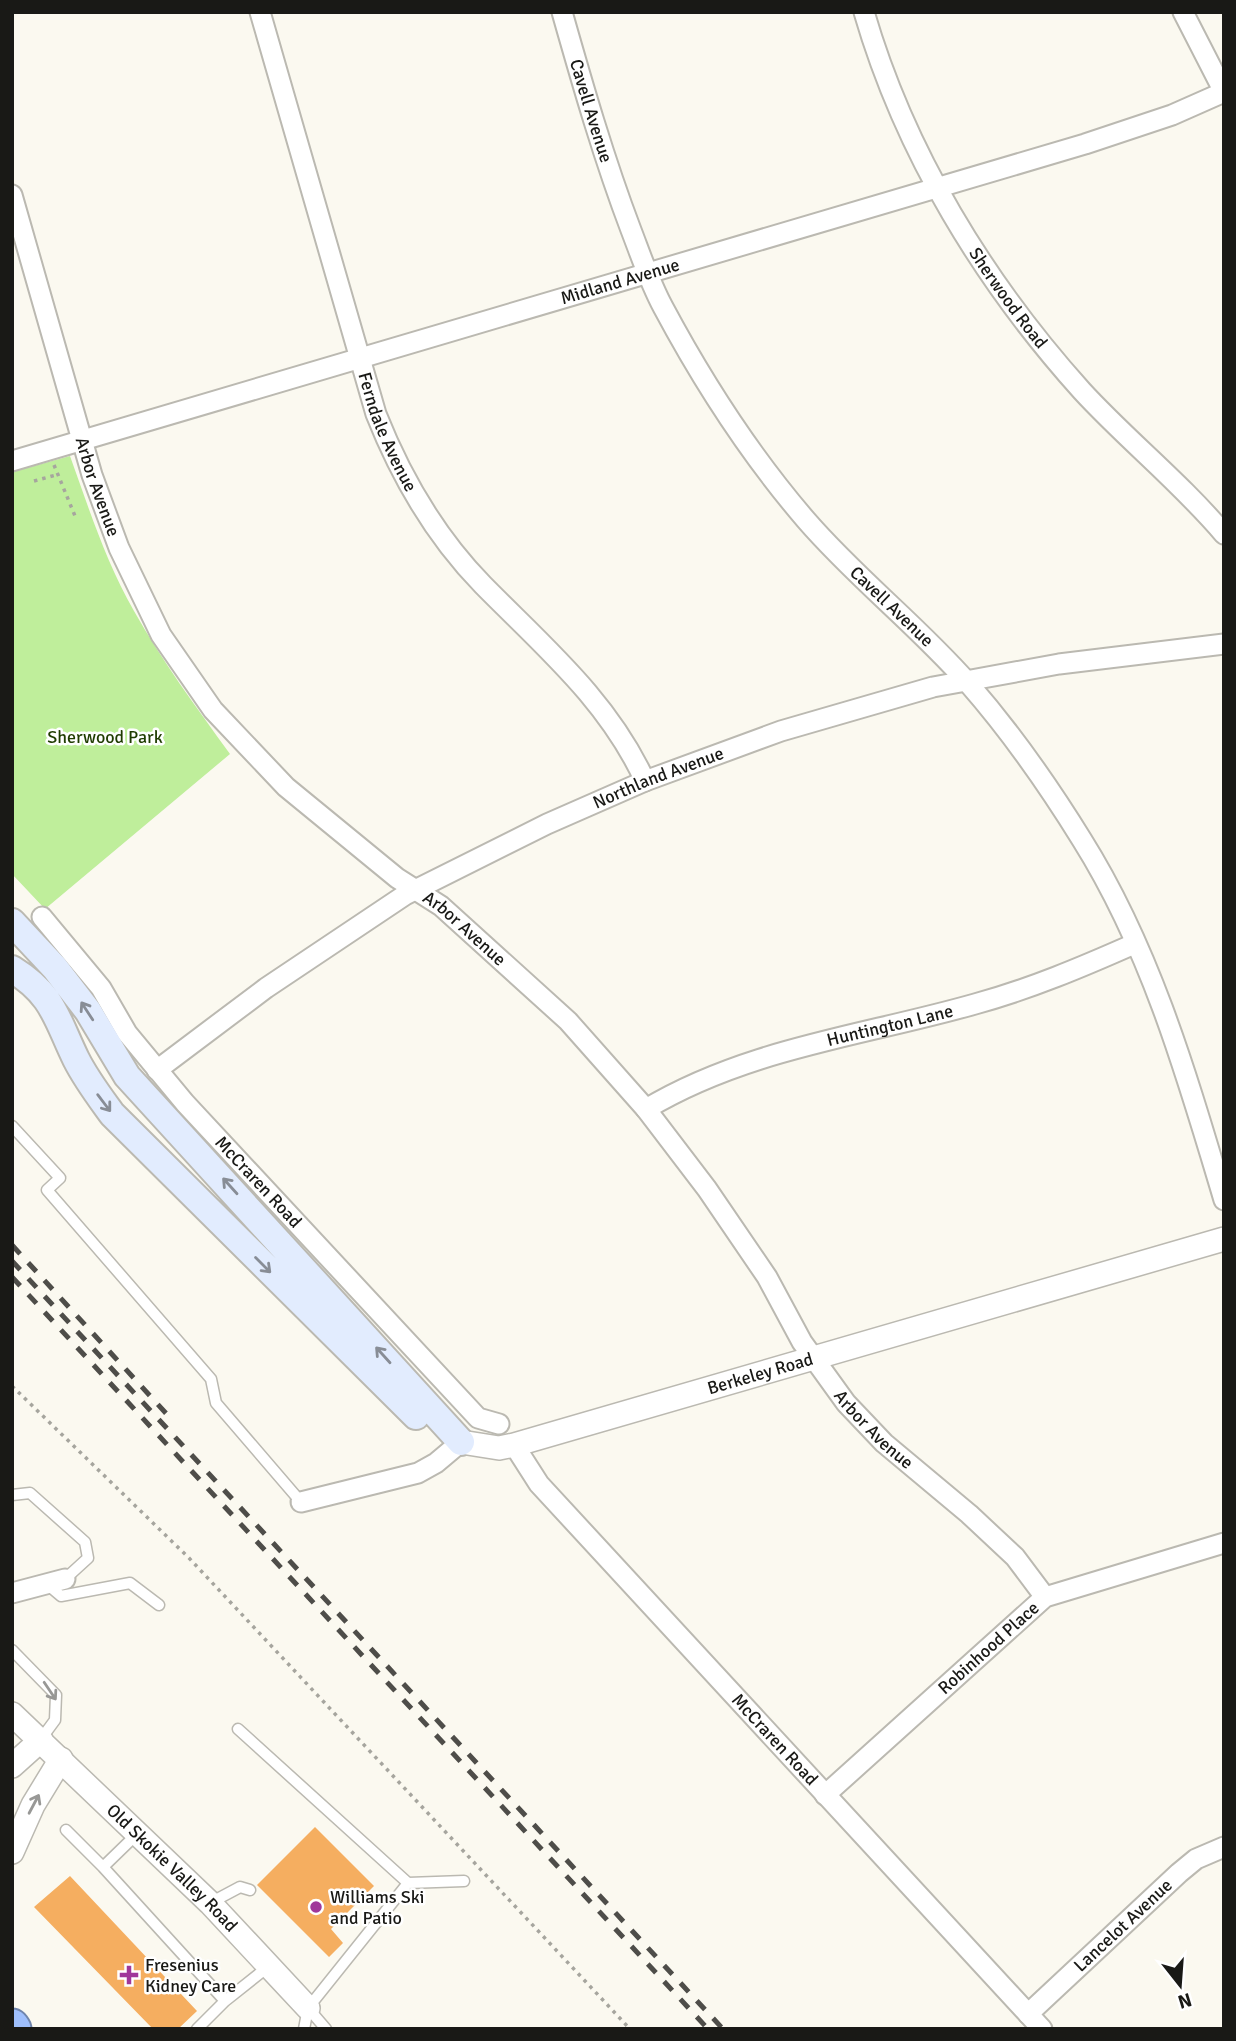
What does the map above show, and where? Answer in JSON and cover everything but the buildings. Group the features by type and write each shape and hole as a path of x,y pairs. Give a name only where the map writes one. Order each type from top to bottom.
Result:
{"main road":[{"path":"12,922 55,968 88,1011 107,1048 127,1076 461,1442"},
{"path":"12,969 34,982 55,1007 76,1058 112,1114 434,1434 461,1442"}],"street":[{"name":"Ferndale Avenue","path":"260,12 376,414 392,456 440,535 482,583 576,676 629,751 645,781"},
{"name":"Cavell Avenue","path":"562,12 603,156 662,307 739,432 806,520 862,581 967,682 1023,752 1082,840 1108,885 1151,975 1178,1048 1224,1200"},
{"name":"Sherwood Road","path":"864,12 886,78 938,188 992,277 1037,338 1084,392 1164,469 1224,534"},
{"path":"1182,12 1224,92"},
{"name":"Midland Avenue","path":"12,461 1085,144 1172,115 1224,92"},
{"name":"Arbor Avenue","path":"12,195 82,440 119,548 148,611 213,710 286,788 340,833 464,926 568,1021 646,1109 707,1189 767,1277 814,1358 846,1403 884,1443 969,1514 1015,1558 1045,1597"},
{"name":"Northland Avenue","path":"157,1070 266,988 405,895 547,824 645,781 780,731 933,687 1059,664 1224,644"},
{"name":"McCraren Road","path":"42,917 101,988 127,1033 157,1070 478,1418 499,1424"},
{"name":"Huntington Lane","path":"646,1109 675,1091 789,1048 1016,992 1134,944"},
{"name":"Berkeley Road","path":"461,1442 499,1448 514,1445 1224,1239"},
{"path":"301,1502 418,1473 436,1463 461,1442"},
{"name":"McCraren Road","path":"514,1445 539,1484 1042,2029"},
{"name":"Robinhood Place","path":"825,1795 1045,1597 1224,1543"},
{"path":"12,1593 57,1582"},
{"name":"Old Skokie Valley Road","path":"12,1714 139,1833 270,1965 306,2018"},
{"path":"12,1766 41,1740"},
{"path":"12,1852 33,1805 61,1759"},
{"name":"Lancelot Avenue","path":"1028,2014 1179,1873 1196,1859 1224,1847"}],"lane":[{"path":"12,1126 60,1178 47,1190 211,1379 216,1403 301,1502"},
{"path":"12,1494 30,1493 85,1542 88,1558 57,1582 61,1596 130,1583 159,1605"},
{"path":"12,1650 56,1695 55,1720 41,1740"},
{"path":"238,1729 408,1883 464,1881"},
{"path":"66,1830 225,2001"},
{"path":"103,1867 139,1833"},
{"path":"306,2018 408,1883"},
{"path":"210,1903 240,1887 250,1890"},
{"path":"198,2029 225,2001 270,1965"},
{"name":"Old Skokie Valley Road","path":"306,2018 326,2029"}],"path":[{"path":"49,450 56,475 75,516"},
{"path":"34,481 56,475"},
{"path":"13,1387 189,1558 629,2029"}],"green space":[{"name":"Sherwood Park","path":"70,456 99,535 124,592 168,666 230,754 45,909 12,874 12,472"}],"railway":[{"path":"12,1245 174,1422"},
{"path":"12,1261 723,2029"},
{"path":"12,1277 708,2029"}],"place":[{"name":"Williams Ski and Patio","path":"316,1907"},
{"name":"Fresenius Kidney Care","path":"129,1975"}]}
